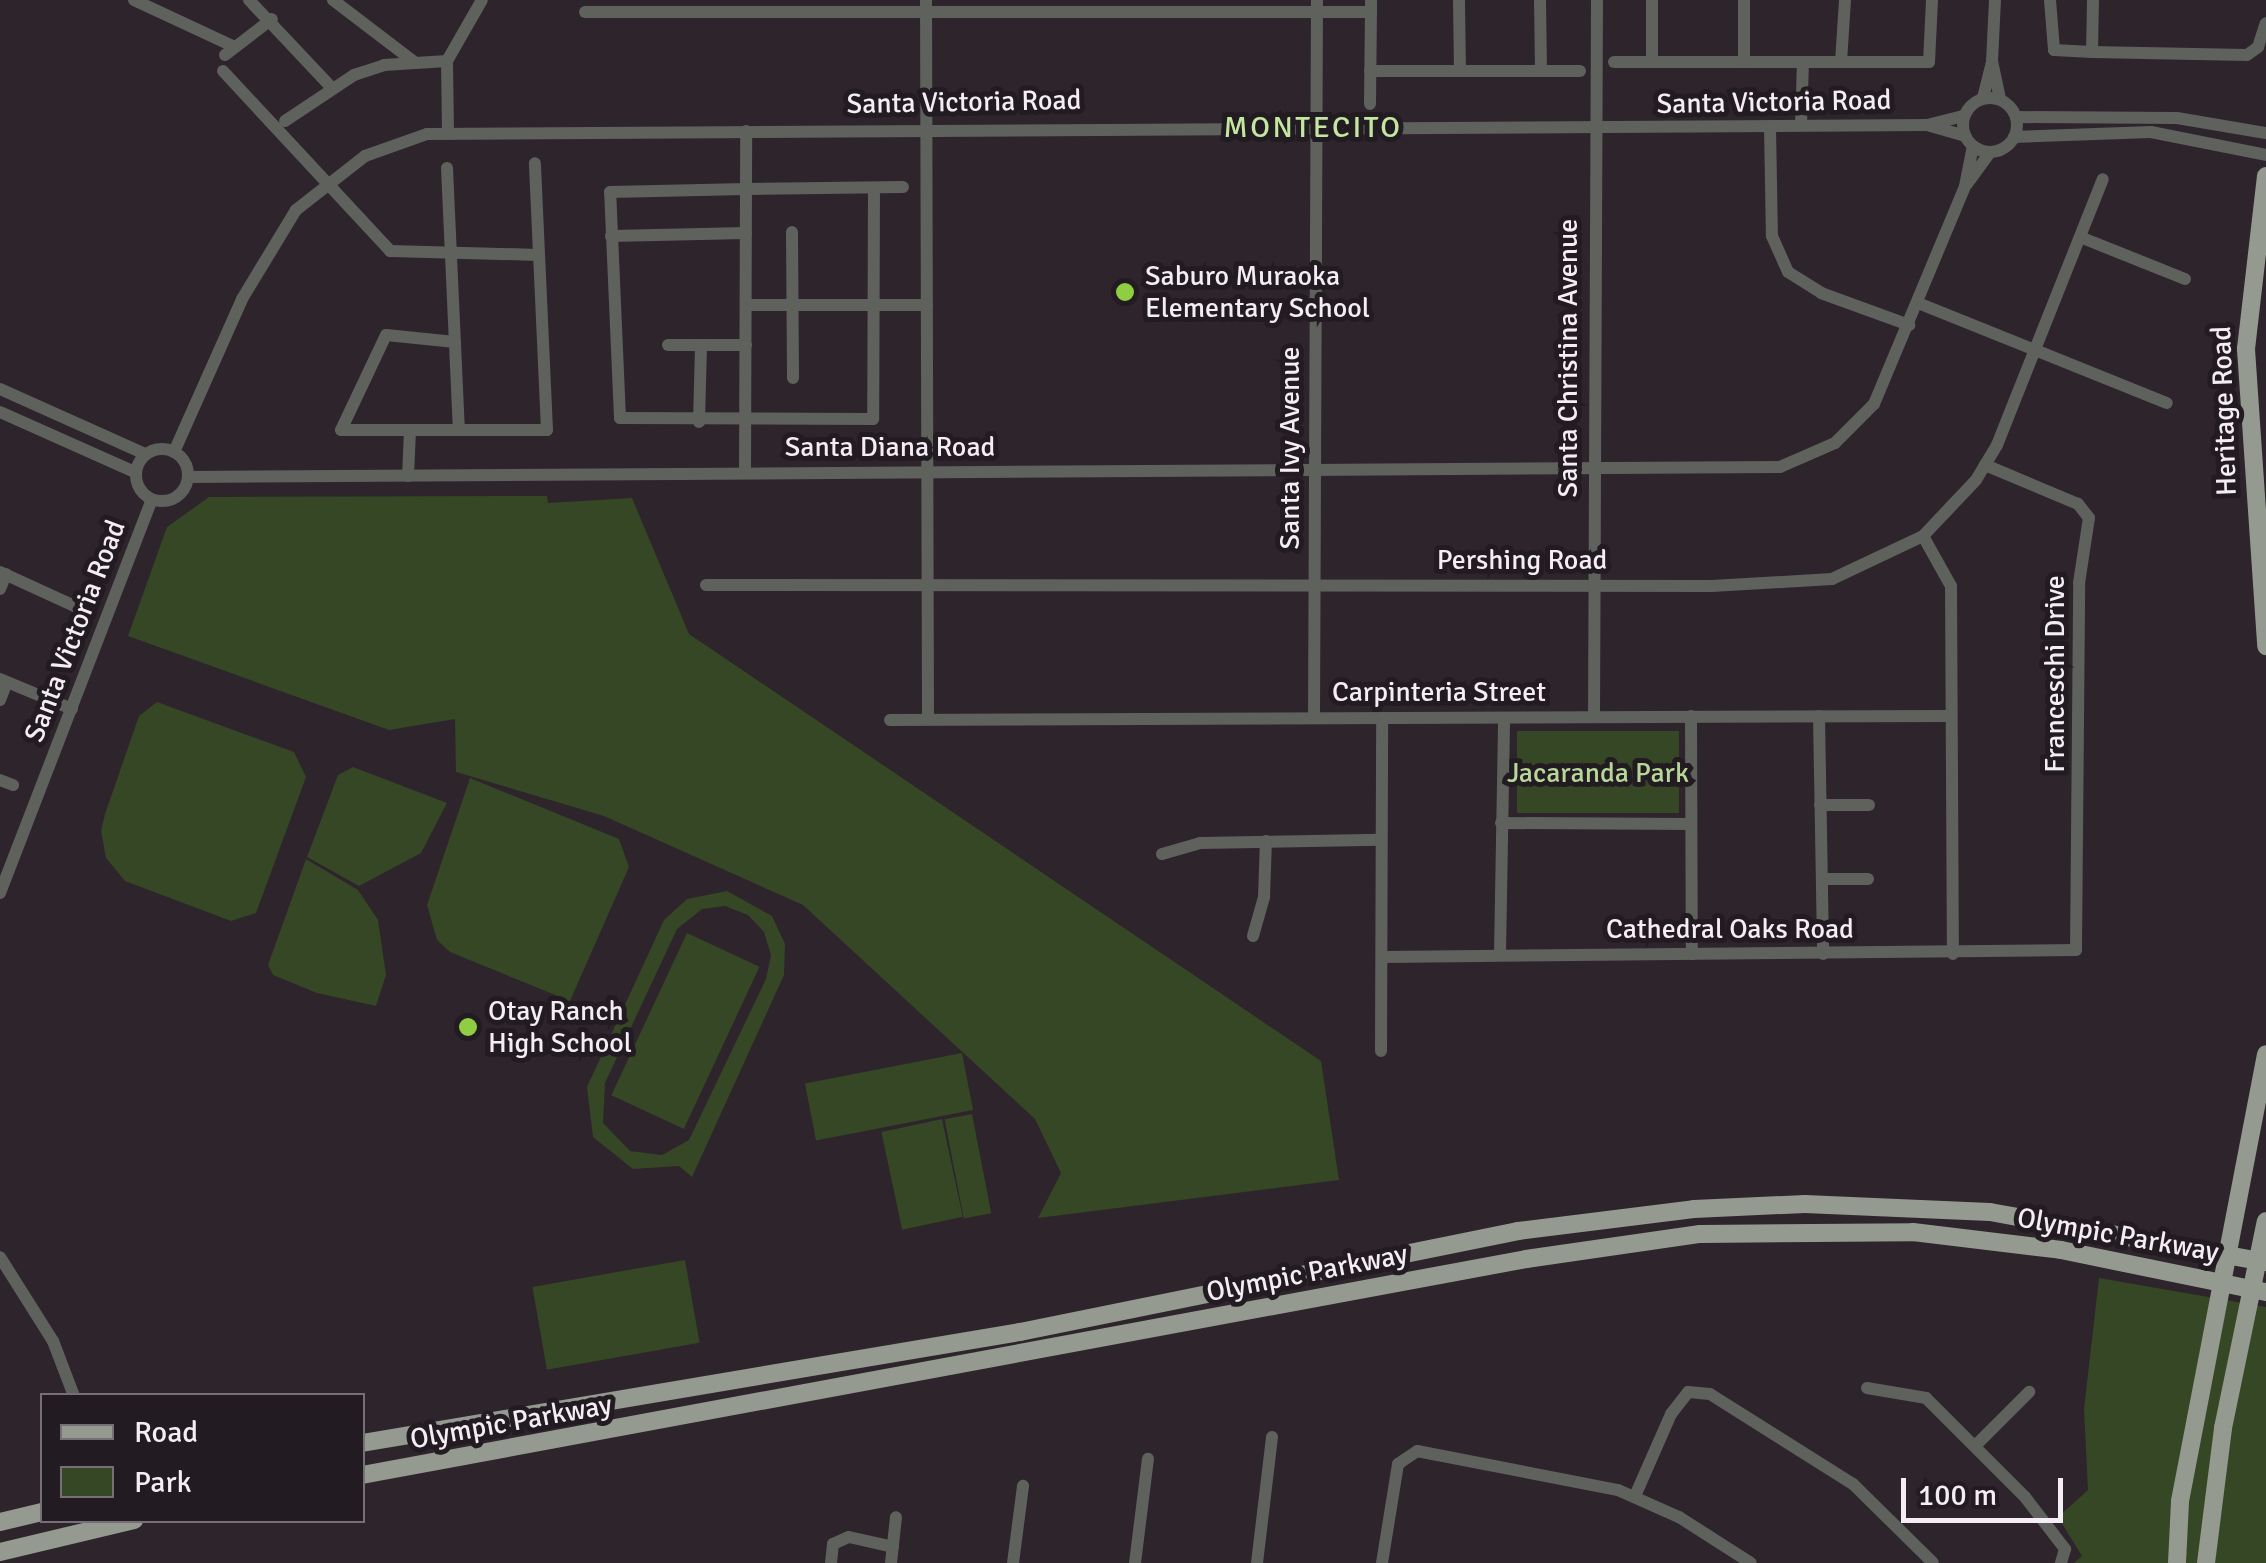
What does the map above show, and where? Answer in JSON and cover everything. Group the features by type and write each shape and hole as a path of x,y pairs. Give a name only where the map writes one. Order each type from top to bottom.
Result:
{"main road":[{"name":"Heritage Road","path":"2266,176 2246,350 2266,646"},
{"path":"2176,1563 2180,1501 2266,1054"},
{"name":"Olympic Parkway","path":"365,1442 1020,1332 1518,1232 1694,1209 1805,1204 1990,1212 2262,1262"},
{"path":"2206,1563 2258,1290 2266,1221"},
{"name":"Olympic Parkway","path":"365,1474 754,1406 1526,1260 1700,1234 1914,1232 2061,1250 2258,1290"},
{"path":"747,1378 754,1406"},
{"path":"0,1522 40,1512"},
{"path":"0,1552 106,1524"}],"street":[{"path":"134,0 230,51 272,19"},
{"path":"249,0 272,19 330,86"},
{"path":"333,0 413,61"},
{"path":"448,133 447,62 482,0"},
{"path":"661,16 662,0"},
{"path":"1460,0 1460,71"},
{"path":"1540,0 1541,71"},
{"name":"Santa Christina Avenue","path":"1594,717 1597,0"},
{"path":"1652,0 1652,62"},
{"path":"1744,0 1744,62"},
{"path":"1841,62 1845,0"},
{"path":"1614,62 1929,62 1932,0"},
{"path":"1965,186 1970,141 1964,116 1983,98 1992,61 1995,0"},
{"path":"2050,0 2054,50 2247,55 2258,47 2266,23"},
{"path":"2092,52 2093,0"},
{"path":"926,6 928,719"},
{"path":"585,12 661,16 926,6 1371,6 1370,104"},
{"name":"Santa Ivy Avenue","path":"1314,717 1317,6"},
{"path":"285,121 330,86 413,61 447,62"},
{"path":"1992,61 2000,100 2016,117 2177,118 2266,133"},
{"path":"1800,125 1802,62"},
{"path":"1370,71 1580,70"},
{"path":"223,71 323,184 341,194 390,250 538,255"},
{"path":"1983,98 2000,100"},
{"name":"Santa Victoria Road","path":"174,452 266,254 323,184 390,144 448,133 1316,125 1595,131 1927,125 1964,116"},
{"path":"2014,138 2016,117"},
{"name":"Santa Victoria Road","path":"1927,125 1970,141"},
{"path":"1770,126 1772,236 1788,272 1837,300 1909,324"},
{"path":"745,473 746,131"},
{"path":"1965,186 1990,152 2014,138 2151,132 2214,139 2266,155"},
{"path":"1970,141 1990,152"},
{"path":"455,342 386,335 342,430 547,430 535,162"},
{"path":"447,168 459,430"},
{"name":"Pershing Road","path":"706,586 1803,584 1870,566 1923,536 1948,515 1985,465 2104,179"},
{"name":"Santa Diana Road","path":"188,476 1749,471 1810,458 1849,432 1874,404 1965,186"},
{"path":"874,188 873,419 699,422 620,418 610,192 903,187"},
{"path":"611,236 746,232"},
{"path":"792,232 793,378"},
{"path":"2080,237 2185,279"},
{"path":"1918,303 2167,403"},
{"path":"746,305 927,305"},
{"path":"668,345 746,345"},
{"path":"699,422 701,345"},
{"path":"0,389 145,454 174,452 188,476 176,497 152,500 139,489 135,472 145,454"},
{"path":"0,412 135,472"},
{"path":"408,476 410,430"},
{"name":"Franceschi Drive","path":"1985,465 2078,504 2089,518 2079,584 2076,950"},
{"name":"Santa Victoria Road","path":"0,893 152,500"},
{"path":"1923,536 1950,586 1953,954"},
{"path":"0,589 3,573 81,610"},
{"path":"0,700 4,680 72,708"},
{"path":"1691,716 1692,954"},
{"path":"1819,716 1823,954"},
{"name":"Carpinteria Street","path":"890,720 1951,716"},
{"path":"1381,1051 1382,718"},
{"path":"1500,954 1504,718"},
{"path":"1820,805 1869,805"},
{"path":"1501,823 1692,824"},
{"path":"1162,854 1200,843 1380,840"},
{"path":"1253,936 1264,897 1266,841"},
{"path":"1822,879 1868,879"},
{"name":"Cathedral Oaks Road","path":"1384,957 2076,950"},
{"path":"0,1257 53,1341 73,1393"},
{"path":"1867,1388 1926,1398 1977,1444 2065,1548 2060,1563"},
{"path":"1635,1496 1671,1414 1688,1392 1710,1394 1853,1484 1933,1563"},
{"path":"1977,1444 2030,1392"},
{"path":"1257,1563 1272,1436"},
{"path":"1382,1563 1398,1464 1406,1453 1556,1474 1635,1496 1751,1563"},
{"path":"1135,1563 1148,1460"},
{"path":"1013,1563 1023,1486"},
{"path":"891,1563 896,1517"},
{"path":"830,1563 833,1544 850,1538 893,1547"}],"green space":[{"path":"547,496 548,503 632,498 689,634 1321,1061 1339,1180 1038,1218 1061,1173 1035,1119 803,905 604,816 456,772 455,719 389,730 128,636 167,527 209,497"},
{"path":"157,702 294,752 306,777 256,913 231,921 125,881 106,858 101,831 105,814 139,716"},
{"name":"Jacaranda Park","path":"1517,731 1679,731 1679,813 1517,813"},
{"path":"353,767 447,803 421,853 359,886 307,857 338,775"},
{"path":"470,778 619,839 629,867 570,1001 450,952 437,940 427,905"},
{"path":"306,859 358,890 378,920 386,975 376,1006 317,993 273,975 268,965"},
{"path":"727,891 772,916 785,944 784,975 692,1177 679,1166 633,1169 593,1137 587,1087 664,920 687,899","holes":["725,906 748,915 764,932 771,955 766,979 689,1140 662,1155 630,1151 603,1123 605,1083 677,929 702,909"]},
{"path":"687,933 760,967 684,1129 611,1095"},
{"path":"962,1053 973,1110 816,1140 805,1084"},
{"path":"972,1114 991,1213 964,1218 945,1119"},
{"path":"942,1119 963,1217 902,1230 881,1132"},
{"path":"685,1260 700,1343 547,1370 532,1287"},
{"path":"2099,1278 2266,1307 2266,1563 2074,1563 2082,1556 2058,1517 2088,1490 2084,1409"}],"place":[{"name":"Saburo Muraoka Elementary School","path":"1125,292"},
{"name":"Otay Ranch High School","path":"468,1027"}],"district":[{"name":"MONTECITO","path":"1313,128"}]}
